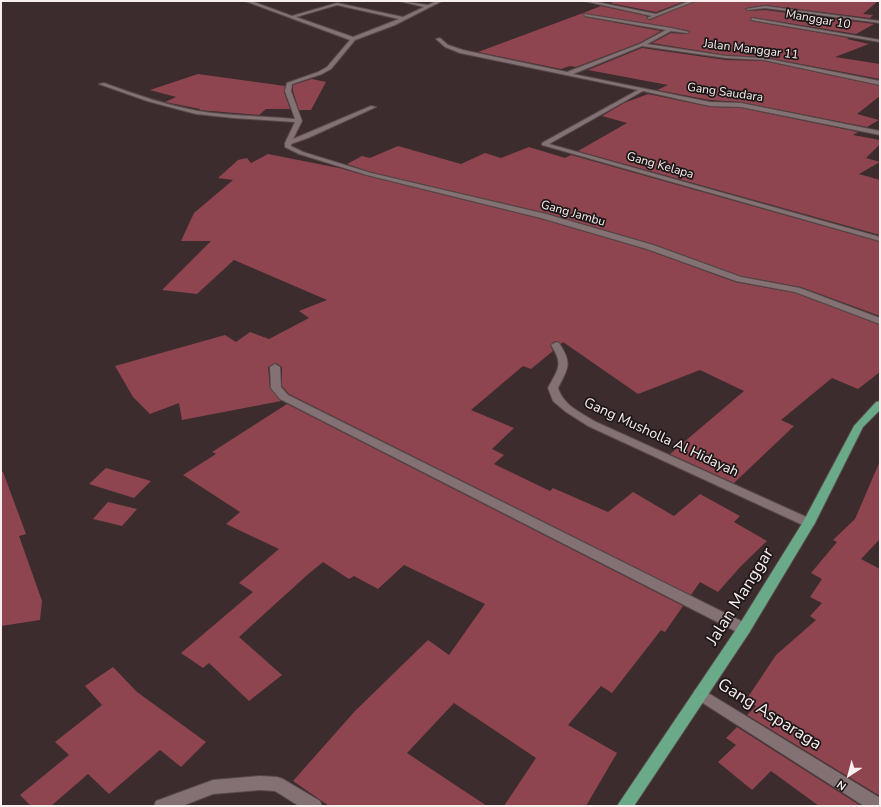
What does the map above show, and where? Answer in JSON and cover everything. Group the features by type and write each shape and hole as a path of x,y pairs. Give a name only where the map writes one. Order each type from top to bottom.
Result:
{"main road":[{"name":"Jalan Manggar","path":"626,806 744,629 809,523 859,426 880,404"}],"street":[{"path":"247,1 353,39"},
{"path":"292,17 352,1"},
{"path":"401,1 429,7"},
{"path":"288,143 294,121 288,91 290,83 320,73 329,68 353,39 404,20 440,1"},
{"path":"586,1 655,15"},
{"path":"603,4 610,1"},
{"path":"636,24 655,15 659,15 693,1"},
{"path":"322,2 337,4 404,20"},
{"path":"748,9 765,7 880,22"},
{"path":"811,18 818,14"},
{"path":"585,15 687,32"},
{"name":"Manggar 10","path":"752,19 880,41"},
{"path":"798,27 804,22"},
{"path":"566,74 642,46 671,29"},
{"name":"Gang Saudara","path":"438,40 445,46 457,51 642,90 714,104 734,104 747,106 880,132"},
{"name":"Jalan Manggar 11","path":"642,46 726,57 764,59 880,83"},
{"path":"102,84 158,103 196,112 294,121"},
{"name":"Gang Kelapa","path":"642,90 544,144 880,239"},
{"path":"288,143 306,137 373,107"},
{"name":"Gang Jambu","path":"288,143 288,147 292,150 369,174 542,216 650,248 739,279 797,290 880,321"},
{"name":"Gang Musholla Al Hidayah","path":"556,345 564,356 565,366 553,388 557,399 570,410 592,424 809,523"},
{"path":"275,367 276,388 284,397 744,629"},
{"name":"Gang Asparaga","path":"700,694 878,806"},
{"path":"162,806 213,787 260,783 277,784 314,806"}],"building":[{"path":"616,1 685,1 656,12 610,3"},
{"path":"696,1 878,1 863,14 873,15 870,18 765,5 745,9 748,11 765,10 874,24 856,34 752,17 750,19 751,21 849,38 847,39 869,44 835,57 880,64 880,79 764,57 726,55 652,43 671,33 687,34 690,31 583,13 601,6 647,16 646,18 650,20"},
{"path":"583,13 585,17 661,31 639,43 576,67 570,66 561,69 478,52"},
{"path":"642,48 726,60 764,61 880,86 880,96 857,114 879,120 867,127 741,102 710,100 657,90 668,85 588,70"},
{"path":"198,74 285,86 284,92 290,109 266,109 259,115 199,110 200,109 165,102 176,97 150,90"},
{"path":"312,79 326,82 311,110 299,110 293,91 293,85"},
{"path":"648,94 710,107 741,108 858,132 853,135 880,140 880,144 866,158 880,162 859,174 880,180 880,235 578,151 627,123 602,116 624,103"},
{"path":"398,146 461,164 485,153 501,158 529,147 565,158 571,155 880,242 880,316 801,287 741,276 653,244 546,213 371,172 347,164 362,156 370,158"},
{"path":"268,154 339,168 541,219 647,250 735,282 795,293 880,325 880,372 858,389 832,378 781,420 794,426 734,483 670,454 744,391 700,370 638,394 563,342 561,344 555,341 550,345 553,351 531,369 523,366 471,410 514,428 492,449 504,455 494,464 550,491 553,488 608,512 633,492 674,516 700,494 740,516 734,522 767,541 741,566 718,592 700,582 691,595 289,394 282,386 282,367 276,363 268,367 270,388 281,401 182,420 179,403 150,414 133,397 115,366 225,335 236,342 250,332 269,339 309,318 299,311 327,300 234,260 197,294 162,290 211,241 181,241 194,213 233,180 218,178 238,160 247,158 251,163"},
{"path":"287,404 683,606 665,632 661,630 612,693 601,686 568,725 617,753 586,806 504,806 536,758 454,703 407,753 487,806 329,806 293,781 355,711 428,640 449,655 485,604 404,565 378,589 354,576 349,579 323,562 306,576 239,637 282,675 249,701 209,663 203,668 181,653 253,592 239,583 279,549 226,524 240,512 183,475 216,454 212,452"},
{"path":"880,461 880,539 861,559 880,569 880,796 747,715 756,706 746,700 776,655 816,620 810,616 822,603 810,597 822,579 811,573 837,542 833,540 855,519"},
{"path":"106,468 151,481 134,498 89,484"},
{"path":"1,472 3,472 26,534 19,536 42,601 40,620 1,626"},
{"path":"108,502 137,509 122,526 93,519"},
{"path":"113,667 137,692 206,742 181,767 160,750 109,794 88,774 51,806 31,806 20,795 69,755 55,742 102,705 85,686"},
{"path":"737,727 861,806 819,806 771,771 752,790 718,762 736,745 726,738"}]}
